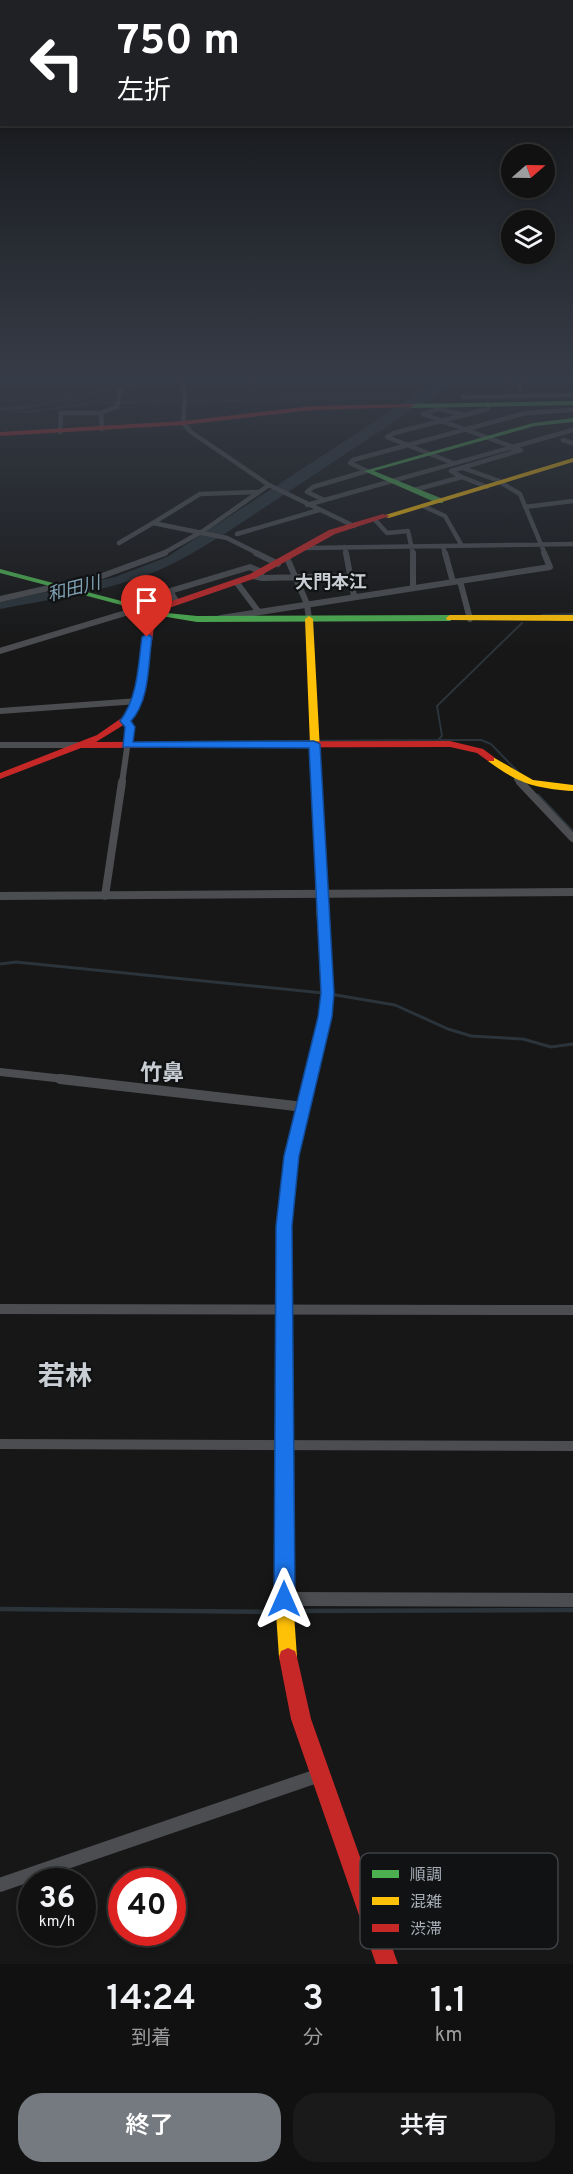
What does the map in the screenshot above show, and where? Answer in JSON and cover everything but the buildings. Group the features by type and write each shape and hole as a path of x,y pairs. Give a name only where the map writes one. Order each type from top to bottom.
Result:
{"street":[{"path":"245,469 269,485 307,505 354,526"},
{"path":"362,469 440,501"},
{"path":"324,500 307,492 313,487 375,469"},
{"path":"307,505 434,469"},
{"path":"458,469 451,471 487,487"},
{"path":"213,620 258,611 550,567 519,493 501,482 467,469"},
{"path":"0,776 100,737 125,721 134,712 138,700 147,637 156,612 176,602 237,583 257,574 306,548 322,536 545,469"},
{"path":"414,490 462,477"},
{"path":"0,599 103,576 138,565 178,547 269,485"},
{"path":"119,543 200,494 258,492"},
{"path":"525,507 573,501"},
{"path":"423,506 445,516 462,546"},
{"path":"237,534 319,510"},
{"path":"376,521 387,533 408,531 412,547 413,587"},
{"path":"153,523 227,538 283,561 295,576 307,604 327,993 325,1017 287,1185 284,1226 284,1599 287,1653 292,1685 301,1719 360,1888"},
{"path":"306,548 573,544"},
{"path":"442,546 471,619"},
{"path":"345,547 354,596"},
{"path":"176,602 170,591 250,567 262,578 351,576"},
{"path":"0,571 156,612 213,620 573,618"},
{"path":"237,583 258,611"},
{"path":"0,651 142,608"},
{"path":"0,711 138,700"},
{"path":"105,896 130,727 125,721"},
{"path":"0,745 450,744 468,747 492,758 517,779 573,838"},
{"path":"517,779 533,785 573,789"},
{"path":"0,897 573,892"},
{"path":"0,1072 304,1107"},
{"path":"0,1309 573,1310"},
{"path":"0,1444 573,1446"},
{"path":"284,1599 573,1600"},
{"path":"0,1885 320,1775"},
{"path":"382,1949 387,1964"}],"water":[{"name":"和田川","path":"302,469 323,469 223,535 157,571 100,589 0,609 0,602 115,577 167,557"}],"waterway":[{"path":"542,615 573,614"},
{"path":"164,742 438,740 442,736 437,706 522,623"},
{"path":"440,740 481,740 491,744 518,772"},
{"path":"538,795 573,832"},
{"path":"0,964 16,962 323,993"},
{"path":"330,994 395,1005 448,1029 471,1036 523,1039 551,1047 573,1044"},
{"path":"0,1609 277,1612"},
{"path":"290,1611 573,1610"}],"traffic: fast":[{"path":"367,471 375,469"},
{"path":"367,471 440,501"},
{"path":"0,571 167,615 197,619 450,618"}],"traffic: slow":[{"path":"386,516 544,469"},
{"path":"450,618 573,618"},
{"path":"309,619 323,920"},
{"path":"491,759 529,782 573,788"},
{"path":"284,1261 284,1599 288,1657"}],"traffic: jam":[{"path":"0,776 100,737 127,719 138,701 151,621 163,607 253,576 332,532 386,516"},
{"path":"81,745 450,744 480,751 491,759"},
{"path":"284,1261 284,1226 292,1156 325,1017 327,993 323,920"},
{"path":"288,1657 301,1719 360,1887"},
{"path":"382,1949 387,1964"}],"district":[{"name":"大門本江","path":"331,583"},
{"name":"竹鼻","path":"162,1074"},
{"name":"若林","path":"65,1378"}],"route":[{"path":"147,637 138,700 134,712 125,721 130,727 127,745 314,744 327,993 325,1017 292,1156 284,1226 284,1599"}]}
